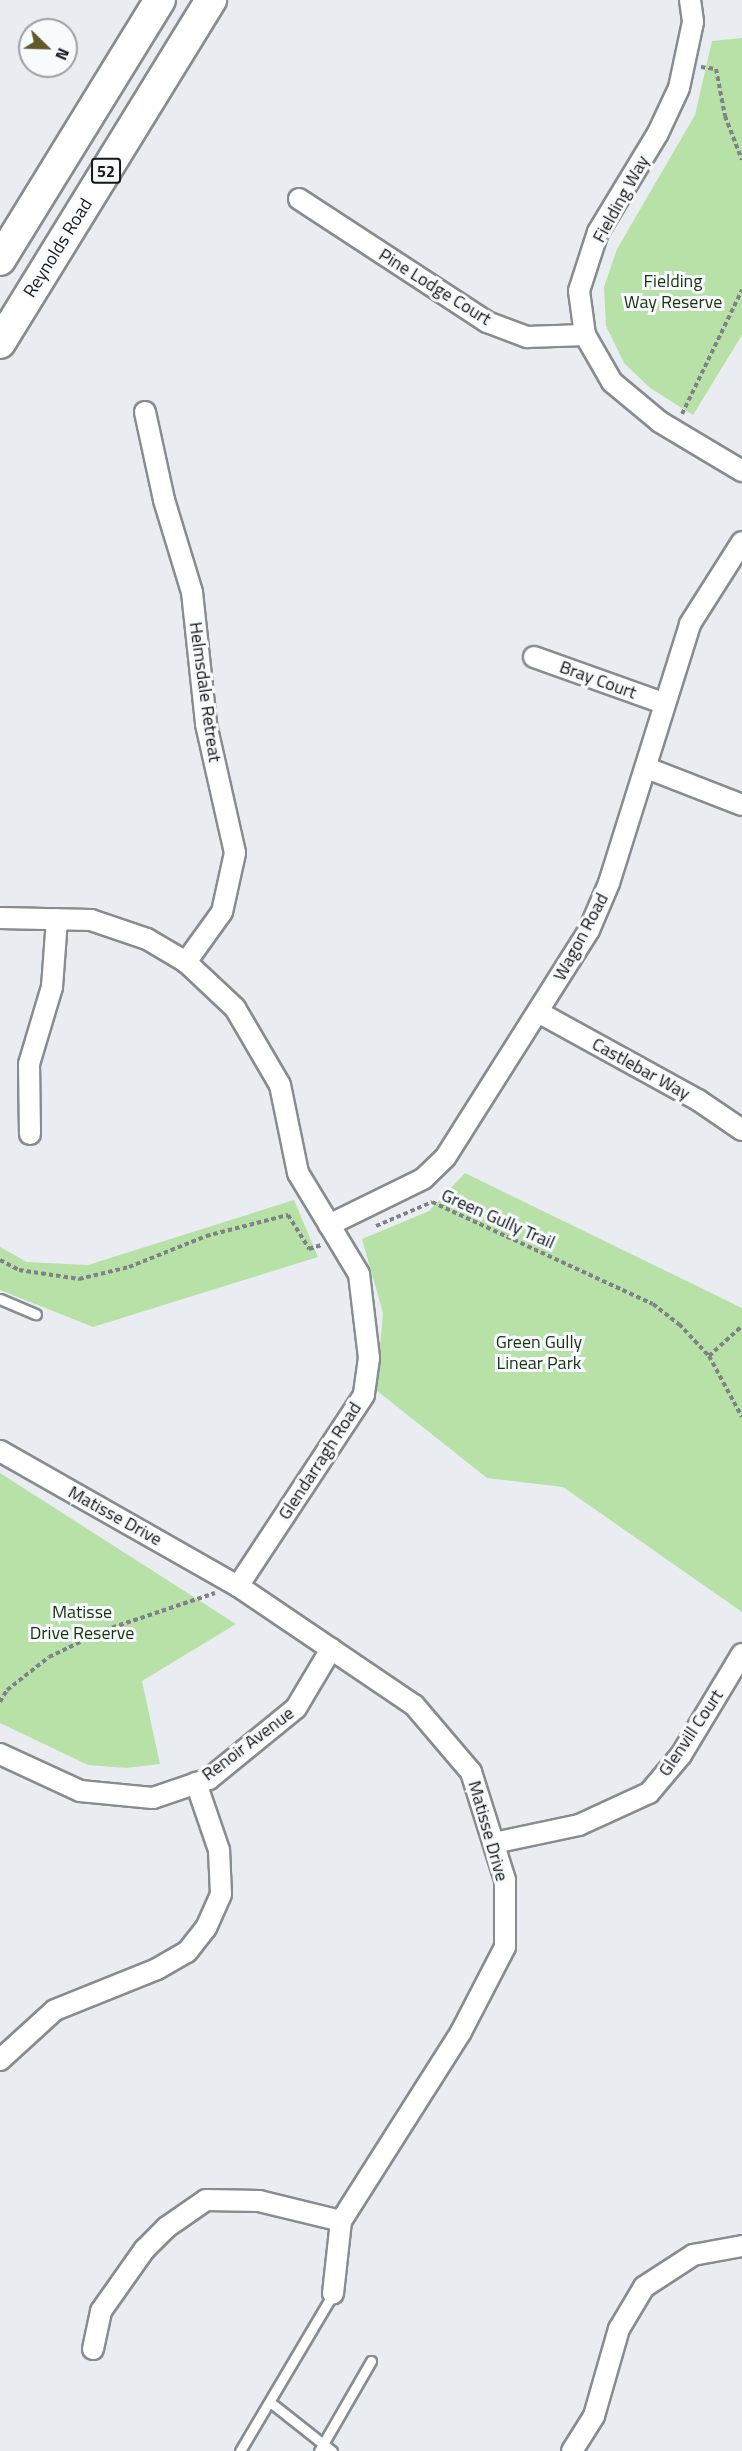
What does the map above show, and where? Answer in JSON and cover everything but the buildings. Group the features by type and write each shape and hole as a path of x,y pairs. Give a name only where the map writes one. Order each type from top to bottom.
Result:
{"main road":[{"name":"52","path":"0,260 160,0"},
{"name":"Reynolds Road","path":"0,343 211,0"}],"street":[{"name":"Fielding Way","path":"690,0 693,22 679,88 658,133 598,232 579,291 585,335 612,382 633,403 742,471"},
{"name":"Pine Lodge Court","path":"299,199 487,322 527,338 585,335"},
{"name":"Helmsdale Retreat","path":"145,412 164,500 192,592 206,724 235,853 222,912 186,962"},
{"name":"Wagon Road","path":"334,1233 423,1179 445,1158 589,930 609,883 647,768 663,703 690,624 742,542"},
{"name":"Bray Court","path":"534,657 663,703"},
{"path":"647,768 742,805"},
{"name":"Glendarragh Road","path":"0,918 91,920 147,939 186,962 235,1008 280,1085 298,1173 359,1274 369,1358 363,1395 238,1586"},
{"path":"30,1134 29,1064 52,987 57,919"},
{"name":"Castlebar Way","path":"538,1012 698,1100 742,1130"},
{"name":"Matisse Drive","path":"0,1451 238,1586 414,1705 471,1773 506,1880 505,1947 460,2032 341,2221 333,2294"},
{"name":"Renoir Avenue","path":"0,1754 80,1791 153,1798 208,1779 296,1708 331,1649"},
{"name":"Glenvill Court","path":"494,1843 579,1825 649,1793 681,1755 742,1654"},
{"path":"0,2060 55,2010 157,1969 187,1952 206,1928 221,1894 219,1850 196,1783"},
{"path":"93,2349 101,2311 144,2250 167,2227 206,2200 259,2201 341,2221"},
{"path":"572,2451 594,2416 619,2329 644,2287 693,2254 742,2246"}],"lane":[{"path":"0,1299 36,1314"},
{"name":"Matisse Drive","path":"240,2451 333,2294"},
{"path":"321,2447 371,2361"},
{"path":"270,2402 321,2447 332,2451"}],"path":[{"path":"684,64 716,69 725,116 742,160"},
{"path":"674,430 742,290"},
{"name":"Green Gully Trail","path":"0,1260 19,1270 79,1279 129,1267 206,1236 288,1215 309,1249 334,1233 432,1202 653,1304 679,1324 710,1356 742,1417"},
{"path":"710,1356 742,1326"},
{"path":"0,1702 7,1690 49,1657 105,1630 238,1586"}],"green space":[{"name":"Fielding Way Reserve","path":"742,38 742,335 693,415 650,388 624,363 606,326 604,287 617,249 695,115 712,41"},
{"name":"Green Gully Linear Park","path":"465,1173 742,1308 742,1612 563,1487 487,1478 376,1390 383,1313 362,1239 429,1211"},
{"path":"294,1200 318,1257 93,1327 0,1290 0,1247 27,1262 88,1265"},
{"name":"Matisse Drive Reserve","path":"0,1473 236,1624 142,1681 160,1764 126,1768 88,1765 0,1723"}]}
